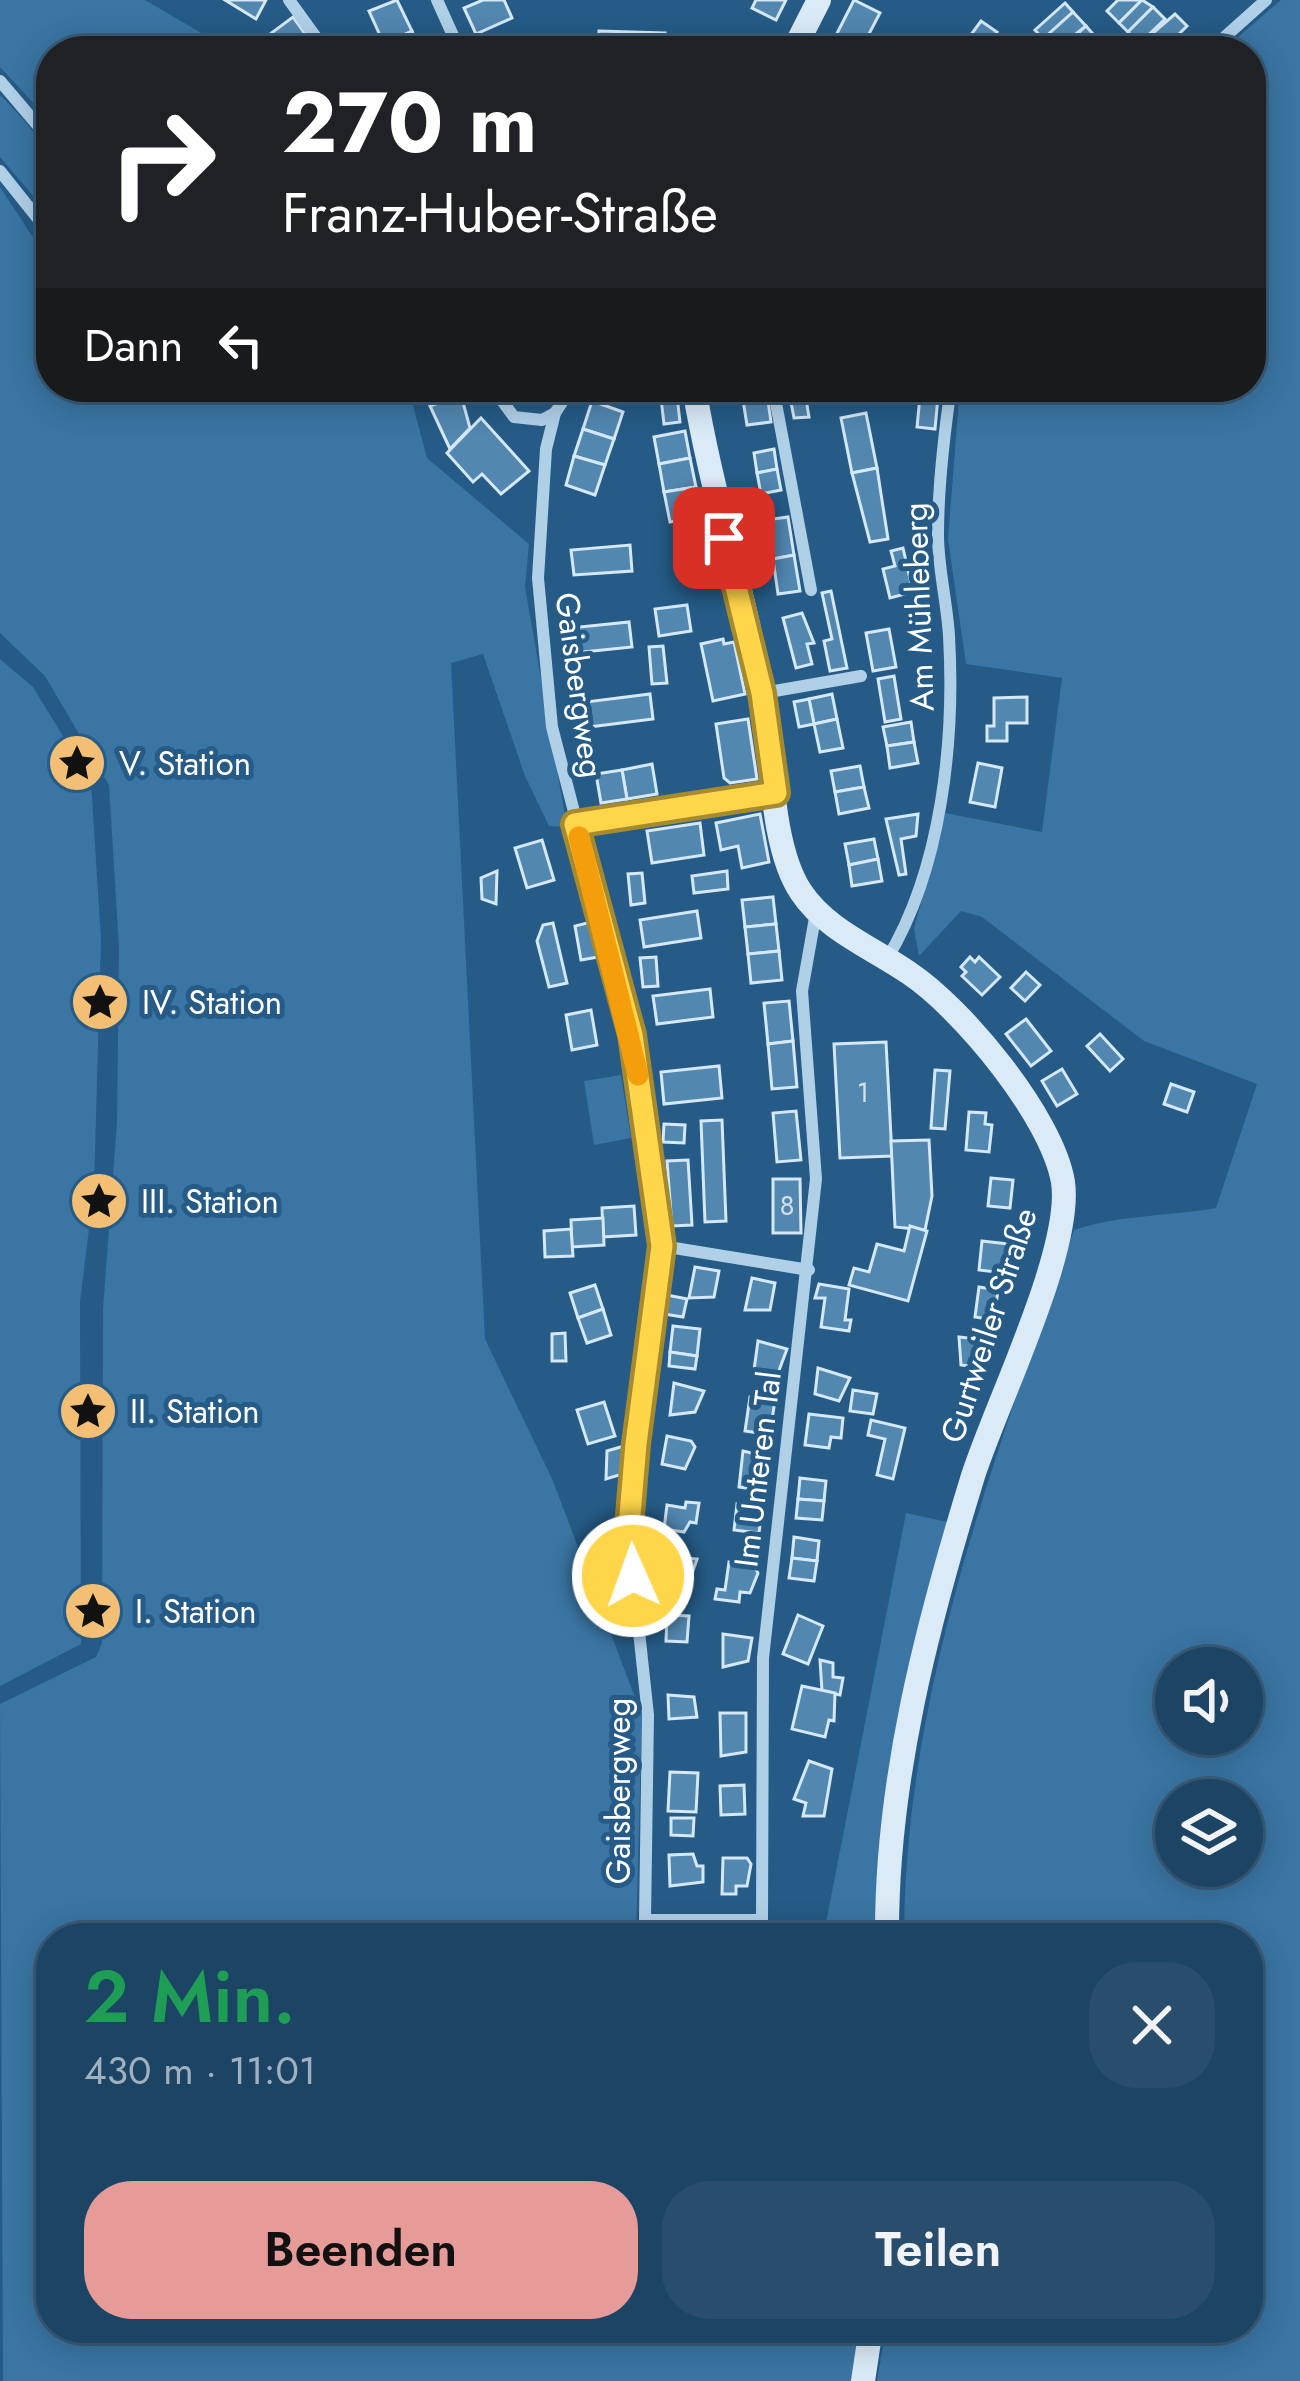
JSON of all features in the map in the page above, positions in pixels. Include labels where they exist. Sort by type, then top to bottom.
[{"type":"main road","points":[[801,36],[819,0]]},
{"type":"main road","name":"Gurtweiler Straße","points":[[697,402],[762,693],[787,864],[817,910],[930,988],[993,1058],[1057,1160],[1063,1199],[1058,1238],[974,1475],[923,1660],[897,1791],[886,1880],[887,1923]]},
{"type":"main road","points":[[863,2381],[869,2343]]},
{"type":"street","points":[[290,0],[315,36]]},
{"type":"street","points":[[437,0],[453,36]]},
{"type":"street","points":[[1226,36],[1266,0]]},
{"type":"street","points":[[0,81],[36,123]]},
{"type":"street","points":[[0,171],[36,216]]},
{"type":"street","points":[[503,402],[514,417],[535,421],[555,413]]},
{"type":"street","name":"Gaisbergweg","points":[[562,402],[546,449],[538,578],[552,727],[632,1035],[662,1246],[628,1539],[648,1715],[645,1920]]},
{"type":"street","points":[[776,402],[811,590]]},
{"type":"street","name":"Am Mühleberg","points":[[887,960],[909,923],[938,807],[950,726],[949,635],[938,537],[950,402]]},
{"type":"street","points":[[762,693],[861,676]]},
{"type":"street","points":[[575,824],[776,793]]},
{"type":"street","name":"Im Unteren Tal","points":[[645,1920],[762,1920],[763,1658],[817,1179],[802,991],[817,910]]},
{"type":"street","points":[[662,1246],[809,1270]]},
{"type":"shaded area","points":[[0,0],[145,0],[206,36],[36,36],[36,106],[0,67]]},
{"type":"shaded area","points":[[1281,0],[1300,0],[1300,2381],[877,2381],[883,2343],[1263,2343],[1263,1923],[905,1923],[908,1846],[937,1666],[985,1491],[1074,1230],[1216,1208],[1257,1084],[1144,1041],[982,917],[961,911],[919,956],[914,929],[945,813],[1042,832],[1062,678],[966,664],[948,539],[959,402],[1266,402],[1266,36],[1239,36]]},
{"type":"shaded area","points":[[0,95],[36,136],[36,199],[0,157]]},
{"type":"shaded area","points":[[0,187],[36,242],[36,402],[412,402],[427,458],[529,544],[525,587],[567,827],[549,826],[525,776],[483,654],[451,663],[485,1339],[553,1481],[642,1716],[636,1923],[36,1923],[36,2343],[863,2343],[857,2381],[3,2381],[0,1704],[96,1657],[102,1643],[103,1309],[117,1122],[119,947],[109,785],[45,676],[0,633]]},
{"type":"shaded area","points":[[0,659],[33,687],[91,782],[101,939],[94,1188],[80,1302],[81,1644],[0,1686]]},
{"type":"shaded area","points":[[621,1075],[631,1138],[594,1145],[584,1081]]},
{"type":"shaded area","points":[[906,1513],[948,1522],[880,1923],[826,1923]]},
{"type":"building","points":[[225,0],[266,0],[256,19]]},
{"type":"building","points":[[397,0],[412,31],[380,36],[369,11]]},
{"type":"building","points":[[483,0],[504,0],[512,18],[476,34],[464,8]]},
{"type":"building","points":[[756,0],[786,0],[776,20],[752,8]]},
{"type":"building","points":[[854,0],[880,13],[868,36],[836,36]]},
{"type":"building","points":[[1118,0],[1142,0],[1119,23],[1107,11]]},
{"type":"building","points":[[1142,0],[1153,7],[1128,32],[1119,23]]},
{"type":"building","points":[[1065,3],[1073,12],[1046,36],[1035,30]]},
{"type":"building","points":[[1153,7],[1165,19],[1147,36],[1128,32]]},
{"type":"building","points":[[1073,12],[1086,26],[1073,36],[1046,36]]},
{"type":"building","points":[[1175,14],[1187,26],[1177,36],[1149,36]]},
{"type":"building","points":[[293,17],[306,36],[271,36]]},
{"type":"building","points":[[981,21],[997,32],[994,36],[970,36]]},
{"type":"building","points":[[1086,26],[1095,36],[1075,36]]},
{"type":"building","points":[[599,31],[665,33],[665,36],[599,36]]},
{"type":"building","points":[[463,402],[470,428],[450,449],[430,406]]},
{"type":"building","points":[[592,402],[623,412],[614,439],[583,429]]},
{"type":"building","points":[[661,402],[678,402],[680,422],[664,424]]},
{"type":"building","points":[[743,402],[768,402],[771,422],[747,425]]},
{"type":"building","points":[[791,402],[806,402],[809,417],[794,418]]},
{"type":"building","points":[[919,402],[938,402],[935,429],[917,427]]},
{"type":"building","points":[[866,413],[877,468],[852,473],[841,418]]},
{"type":"building","points":[[481,418],[529,471],[501,494],[482,474],[473,482],[447,453]]},
{"type":"building","points":[[583,429],[614,439],[605,465],[574,456]]},
{"type":"building","points":[[685,431],[690,458],[659,464],[654,437]]},
{"type":"building","points":[[774,449],[777,469],[757,473],[754,453]]},
{"type":"building","points":[[574,456],[605,465],[595,495],[566,485]]},
{"type":"building","points":[[690,458],[696,487],[664,492],[659,464]]},
{"type":"building","points":[[877,468],[888,539],[870,542],[852,473]]},
{"type":"building","points":[[777,469],[781,490],[761,494],[757,473]]},
{"type":"building","points":[[696,487],[701,516],[670,522],[664,492]]},
{"type":"building","points":[[788,517],[794,555],[773,559],[766,520]]},
{"type":"building","points":[[708,544],[718,576],[693,584],[680,553]]},
{"type":"building","points":[[630,545],[632,571],[574,575],[571,550]]},
{"type":"building","points":[[903,548],[913,592],[890,598],[883,569],[895,566],[891,551]]},
{"type":"building","points":[[794,555],[800,591],[778,594],[773,559]]},
{"type":"building","points":[[831,591],[847,668],[830,671],[824,641],[832,639],[822,593]]},
{"type":"building","points":[[687,605],[691,631],[659,636],[655,609]]},
{"type":"building","points":[[802,613],[814,643],[807,644],[812,664],[796,668],[783,618]]},
{"type":"building","points":[[629,622],[632,647],[573,653],[570,628]]},
{"type":"building","points":[[889,629],[896,667],[873,671],[866,633]]},
{"type":"building","points":[[723,639],[724,644],[734,642],[745,694],[713,701],[701,644]]},
{"type":"building","points":[[663,646],[667,683],[652,684],[649,647]]},
{"type":"building","points":[[894,676],[901,719],[885,722],[878,679]]},
{"type":"building","points":[[650,694],[653,719],[589,727],[586,702]]},
{"type":"building","points":[[832,694],[837,719],[814,724],[809,699]]},
{"type":"building","points":[[1027,697],[1027,723],[1007,723],[1007,741],[987,741],[987,726],[994,726],[994,698]]},
{"type":"building","points":[[809,699],[814,724],[799,727],[794,702]]},
{"type":"building","points":[[748,719],[757,779],[730,783],[724,778],[716,724]]},
{"type":"building","points":[[837,719],[843,748],[820,752],[814,724]]},
{"type":"building","points":[[911,722],[914,742],[887,746],[883,727]]},
{"type":"building","points":[[914,742],[918,763],[890,768],[887,746]]},
{"type":"building","points":[[978,763],[1002,768],[995,807],[970,802]]},
{"type":"building","points":[[652,764],[657,794],[627,799],[622,770]]},
{"type":"building","points":[[860,766],[864,787],[835,792],[831,771]]},
{"type":"building","points":[[622,770],[627,799],[601,803],[596,774]]},
{"type":"building","points":[[864,787],[869,808],[839,814],[835,792]]},
{"type":"building","points":[[760,814],[769,862],[742,868],[738,846],[721,850],[716,823]]},
{"type":"building","points":[[918,814],[916,836],[901,839],[906,874],[899,875],[886,819]]},
{"type":"building","points":[[700,823],[704,855],[652,863],[647,831]]},
{"type":"building","points":[[874,839],[878,859],[849,865],[845,844]]},
{"type":"building","points":[[542,840],[554,880],[527,888],[515,848]]},
{"type":"building","points":[[878,859],[882,881],[852,886],[849,865]]},
{"type":"building","points":[[497,871],[496,904],[482,899],[481,878]]},
{"type":"building","points":[[727,871],[728,889],[694,893],[692,876]]},
{"type":"building","points":[[642,873],[645,903],[631,905],[628,874]]},
{"type":"building","points":[[773,897],[776,924],[745,927],[742,900]]},
{"type":"building","points":[[697,911],[701,938],[644,947],[640,920]]},
{"type":"building","points":[[591,922],[598,957],[581,960],[575,926]]},
{"type":"building","points":[[553,923],[567,983],[549,987],[537,941],[543,925]]},
{"type":"building","points":[[776,924],[779,951],[748,954],[745,927]]},
{"type":"building","points":[[779,951],[782,980],[751,983],[748,954]]},
{"type":"building","points":[[656,957],[658,986],[643,987],[640,958]]},
{"type":"building","points":[[970,957],[975,962],[979,957],[1000,977],[982,995],[962,976],[966,972],[961,967]]},
{"type":"building","points":[[1026,972],[1040,985],[1025,1001],[1011,988]]},
{"type":"building","points":[[710,989],[713,1017],[657,1024],[653,996]]},
{"type":"building","points":[[789,1001],[793,1041],[768,1044],[764,1003]]},
{"type":"building","points":[[591,1010],[597,1045],[572,1050],[566,1015]]},
{"type":"building","points":[[1026,1019],[1051,1051],[1031,1066],[1006,1034]]},
{"type":"building","points":[[1100,1034],[1123,1059],[1110,1071],[1087,1046]]},
{"type":"building","points":[[793,1041],[797,1087],[772,1089],[768,1044]]},
{"type":"building","points":[[886,1042],[892,1156],[840,1158],[834,1044]]},
{"type":"building","points":[[719,1066],[722,1098],[664,1104],[661,1072]]},
{"type":"building","points":[[1062,1069],[1077,1094],[1057,1106],[1042,1081]]},
{"type":"building","points":[[935,1070],[950,1071],[945,1129],[931,1128]]},
{"type":"building","points":[[1171,1084],[1194,1092],[1187,1112],[1164,1104]]},
{"type":"building","points":[[796,1111],[801,1160],[777,1162],[773,1113]]},
{"type":"building","points":[[969,1112],[986,1113],[985,1124],[992,1125],[989,1152],[966,1150]]},
{"type":"building","points":[[722,1120],[726,1221],[705,1222],[701,1121]]},
{"type":"building","points":[[664,1124],[685,1125],[684,1143],[663,1142]]},
{"type":"building","points":[[929,1140],[932,1196],[925,1230],[895,1227],[891,1141]]},
{"type":"building","points":[[688,1160],[692,1225],[672,1226],[667,1161]]},
{"type":"building","points":[[991,1178],[1013,1180],[1010,1208],[988,1206]]},
{"type":"building","points":[[773,1179],[800,1179],[801,1233],[773,1233]]},
{"type":"building","points":[[634,1206],[636,1235],[603,1237],[602,1208]]},
{"type":"building","points":[[603,1218],[604,1245],[572,1247],[571,1220]]},
{"type":"building","points":[[910,1226],[927,1231],[908,1301],[849,1285],[854,1268],[869,1272],[877,1244],[904,1251]]},
{"type":"building","points":[[571,1229],[573,1256],[545,1257],[544,1231]]},
{"type":"building","points":[[982,1241],[1017,1245],[1013,1274],[979,1270]]},
{"type":"building","points":[[695,1267],[719,1271],[714,1297],[689,1298]]},
{"type":"building","points":[[752,1278],[775,1283],[770,1310],[745,1310]]},
{"type":"building","points":[[819,1284],[849,1289],[845,1320],[851,1320],[849,1331],[821,1327],[825,1298],[815,1298]]},
{"type":"building","points":[[595,1285],[603,1309],[578,1318],[570,1293]]},
{"type":"building","points":[[979,1287],[998,1290],[994,1320],[975,1317]]},
{"type":"building","points":[[667,1295],[687,1299],[683,1317],[664,1314]]},
{"type":"building","points":[[603,1309],[611,1335],[587,1343],[578,1318]]},
{"type":"building","points":[[673,1326],[700,1329],[697,1356],[670,1352]]},
{"type":"building","points":[[565,1333],[566,1361],[552,1361],[552,1334]]},
{"type":"building","points":[[959,1337],[987,1340],[984,1368],[961,1365]]},
{"type":"building","points":[[758,1341],[787,1349],[778,1373],[754,1370]]},
{"type":"building","points":[[670,1352],[697,1356],[695,1369],[669,1366]]},
{"type":"building","points":[[818,1368],[850,1378],[839,1401],[815,1394]]},
{"type":"building","points":[[674,1383],[704,1391],[695,1412],[670,1415]]},
{"type":"building","points":[[853,1390],[877,1394],[873,1414],[850,1411]]},
{"type":"building","points":[[750,1397],[775,1400],[771,1427],[760,1426],[759,1433],[745,1431]]},
{"type":"building","points":[[604,1402],[615,1436],[588,1444],[577,1410]]},
{"type":"building","points":[[809,1414],[843,1418],[841,1438],[831,1437],[829,1448],[805,1445]]},
{"type":"building","points":[[871,1420],[905,1428],[893,1479],[877,1475],[885,1439],[868,1435]]},
{"type":"building","points":[[667,1436],[691,1441],[695,1447],[685,1469],[662,1464]]},
{"type":"building","points":[[624,1446],[626,1473],[606,1479],[607,1451]]},
{"type":"building","points":[[743,1451],[773,1458],[765,1481],[753,1480],[752,1489],[739,1487]]},
{"type":"building","points":[[800,1478],[826,1481],[824,1501],[798,1499]]},
{"type":"building","points":[[798,1499],[824,1501],[822,1520],[796,1518]]},
{"type":"building","points":[[686,1502],[699,1503],[696,1523],[690,1522],[684,1532],[664,1529],[667,1505],[685,1508]]},
{"type":"building","points":[[737,1504],[762,1507],[759,1533],[734,1530]]},
{"type":"building","points":[[794,1537],[819,1541],[817,1561],[792,1558]]},
{"type":"building","points":[[664,1556],[697,1559],[689,1583],[667,1581]]},
{"type":"building","points":[[792,1558],[817,1561],[814,1581],[789,1578]]},
{"type":"building","points":[[729,1562],[754,1566],[758,1573],[750,1593],[740,1592],[739,1602],[715,1599],[717,1589],[725,1590]]},
{"type":"building","points":[[667,1615],[689,1616],[687,1642],[666,1641]]},
{"type":"building","points":[[798,1615],[823,1626],[808,1664],[783,1654]]},
{"type":"building","points":[[723,1634],[752,1638],[748,1661],[723,1667]]},
{"type":"building","points":[[820,1660],[833,1663],[833,1677],[843,1678],[840,1695],[822,1691]]},
{"type":"building","points":[[802,1686],[835,1693],[834,1721],[829,1720],[825,1737],[792,1729]]},
{"type":"building","points":[[668,1695],[694,1697],[697,1717],[669,1719]]},
{"type":"building","points":[[720,1713],[746,1713],[746,1752],[721,1756]]},
{"type":"building","points":[[809,1761],[832,1769],[824,1816],[803,1816],[806,1803],[794,1799]]},
{"type":"building","points":[[670,1772],[698,1773],[696,1812],[668,1811]]},
{"type":"building","points":[[744,1785],[745,1814],[721,1815],[720,1786]]},
{"type":"building","points":[[671,1818],[694,1818],[693,1836],[671,1835]]},
{"type":"building","points":[[693,1854],[697,1866],[703,1866],[703,1882],[670,1886],[669,1855]]},
{"type":"building","points":[[723,1858],[747,1858],[751,1864],[747,1886],[736,1886],[736,1894],[722,1894]]},
{"type":"slow traffic","points":[[579,837],[632,1035],[638,1075]]},
{"type":"place","name":"V. Station","points":[[77,763]]},
{"type":"place","name":"IV. Station","points":[[100,1002]]},
{"type":"place","name":"III. Station","points":[[99,1201]]},
{"type":"place","name":"II. Station","points":[[88,1411]]},
{"type":"place","name":"I. Station","points":[[93,1611]]},
{"type":"route","points":[[633,1576],[628,1539],[636,1444],[662,1246],[632,1035],[575,824],[776,793],[762,693],[724,538]]}]
